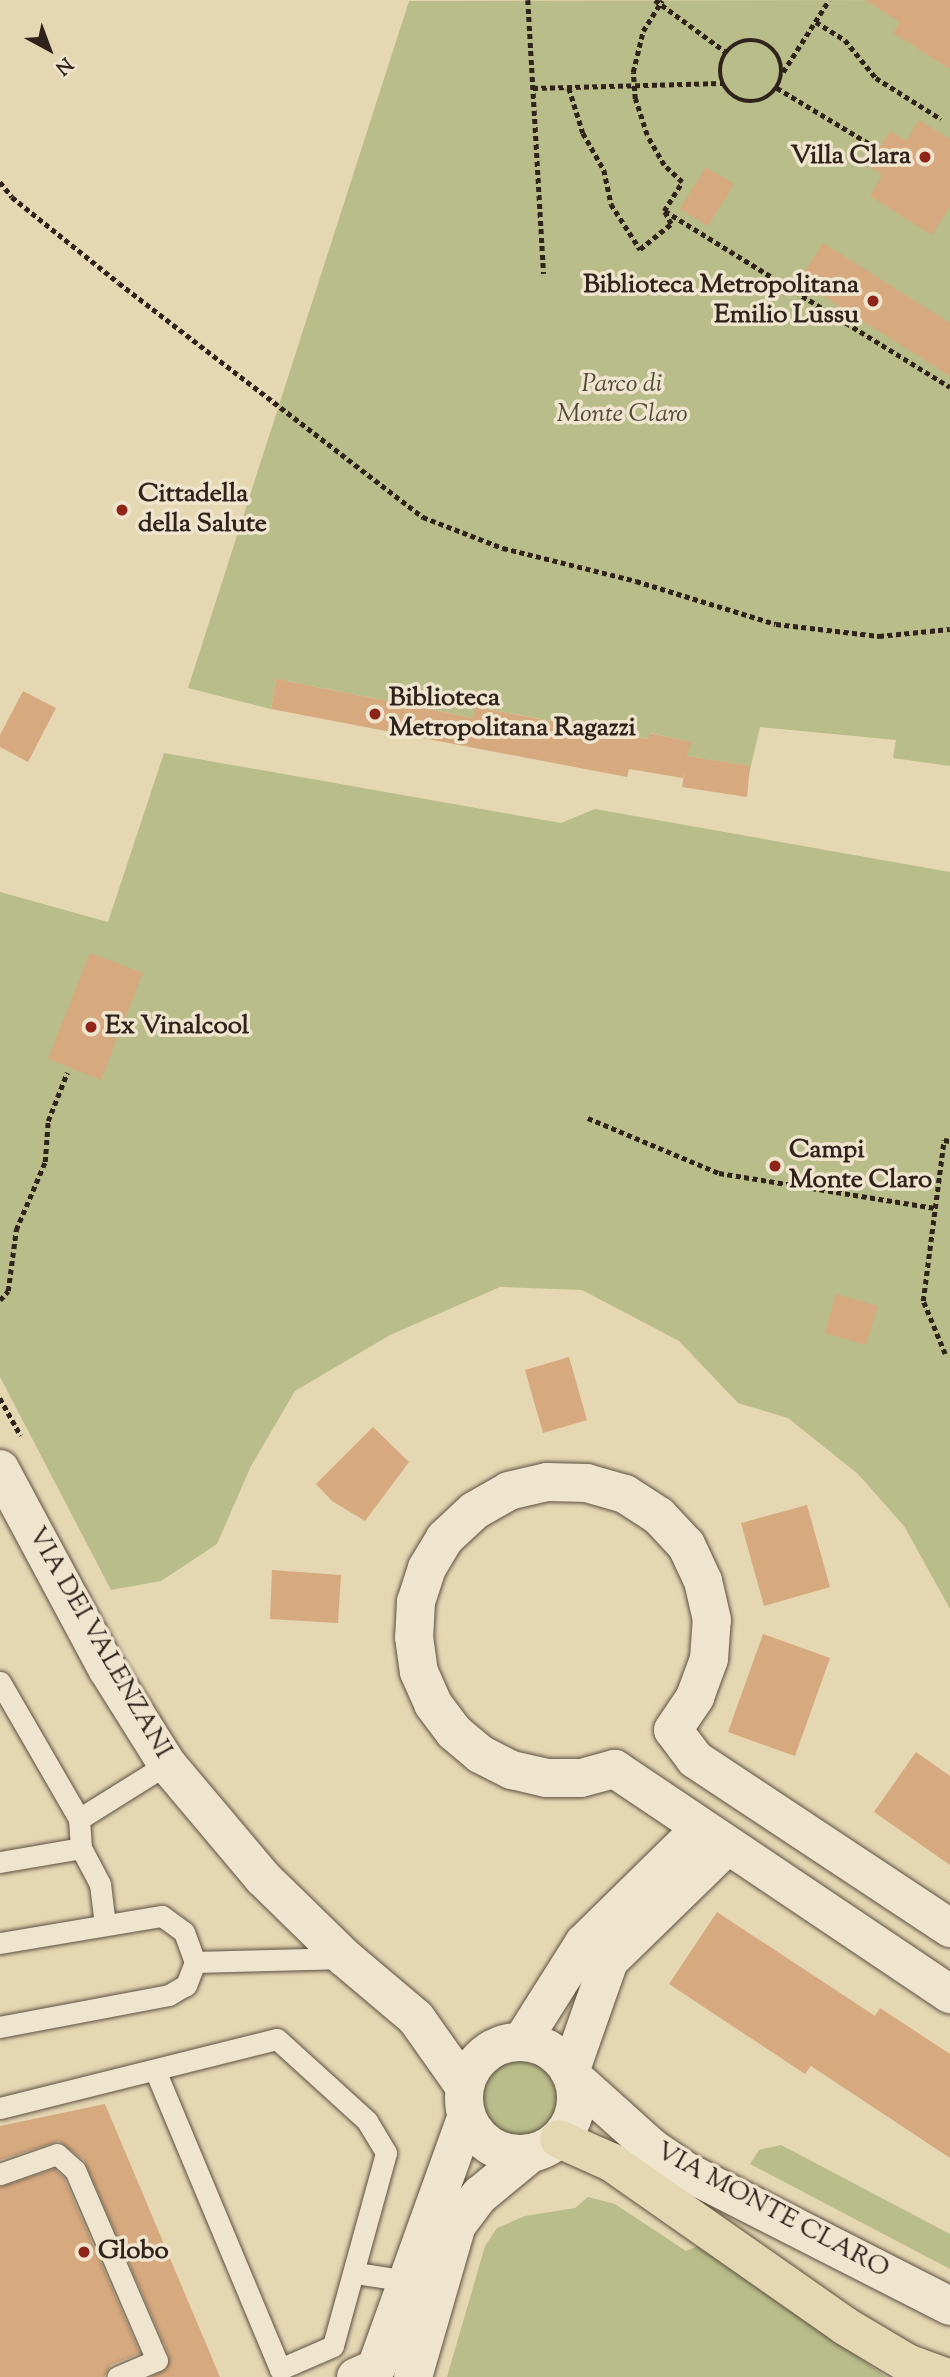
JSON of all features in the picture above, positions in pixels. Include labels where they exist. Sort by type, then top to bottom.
[{"type":"highway","points":[[545,2146],[611,2162],[845,2326],[907,2363],[945,2377]]},
{"type":"street","name":"VIA DEI VALENZANI","points":[[0,1469],[108,1670],[167,1764],[263,1878],[345,1958],[416,2018],[465,2102],[474,2132],[492,2147],[515,2154],[545,2146]]},
{"type":"street","points":[[950,1928],[695,1759],[673,1730],[695,1697],[709,1659],[711,1633],[703,1581],[686,1545],[659,1516],[625,1494],[587,1483],[547,1482],[509,1491],[474,1511],[445,1538],[427,1568],[416,1602],[414,1637],[419,1672],[433,1704],[463,1740],[512,1770],[546,1778],[581,1778],[615,1769],[714,1839],[950,1994]]},
{"type":"street","points":[[413,2377],[457,2225],[480,2195],[545,2146],[575,2111],[571,2074],[609,1961],[751,1794]]},
{"type":"street","points":[[356,2377],[376,2368],[408,2281],[479,2058],[516,2041],[584,1943],[714,1839]]},
{"type":"street","name":"VIA DEI VALENZANI","points":[[416,2018],[545,2047],[571,2074]]},
{"type":"street","name":"VIA MONTE CLARO","points":[[571,2074],[650,2147],[687,2172],[950,2306]]},
{"type":"lane","points":[[0,1682],[79,1819],[81,1848],[100,1884],[105,1925]]},
{"type":"lane","points":[[79,1819],[167,1764]]},
{"type":"lane","points":[[0,1862],[81,1848]]},
{"type":"lane","points":[[0,1943],[162,1916],[184,1932],[195,1962],[186,1985],[169,1996],[0,2027]]},
{"type":"lane","points":[[195,1962],[345,1958]]},
{"type":"lane","points":[[0,2108],[156,2072],[277,2039],[367,2121],[386,2153],[356,2273],[333,2346],[272,2373],[156,2072]]},
{"type":"lane","points":[[0,2174],[57,2154],[75,2169],[157,2360],[117,2377]]},
{"type":"lane","points":[[356,2273],[408,2281]]},
{"type":"path","points":[[528,0],[544,274]]},
{"type":"path","points":[[783,73],[778,54],[762,41],[743,41],[726,52],[721,62],[722,83],[735,98],[746,102],[766,99],[777,88],[783,73],[829,0]]},
{"type":"path","points":[[664,211],[682,182],[664,164],[647,135],[634,89],[643,31],[658,1],[726,52]]},
{"type":"path","points":[[816,22],[845,40],[876,78],[941,119]]},
{"type":"path","points":[[533,88],[634,89],[722,83]]},
{"type":"path","points":[[569,88],[583,134],[604,170],[611,204],[640,249],[671,224],[664,211]]},
{"type":"path","points":[[777,88],[878,149]]},
{"type":"path","points":[[0,182],[12,197],[108,274],[423,517],[503,548],[636,581],[776,624],[879,636],[950,629]]},
{"type":"path","points":[[664,211],[950,387]]},
{"type":"path","points":[[0,1300],[8,1291],[16,1230],[45,1162],[50,1142],[48,1121],[67,1073]]},
{"type":"path","points":[[589,1118],[719,1173],[935,1208]]},
{"type":"path","points":[[945,1354],[923,1301],[944,1140],[950,1141]]},
{"type":"green space","name":"Parco di Monte Claro","points":[[950,0],[950,766],[893,758],[896,740],[760,727],[749,774],[749,766],[687,756],[690,742],[650,733],[648,739],[477,707],[473,718],[276,679],[271,709],[188,688],[409,1]]},
{"type":"green space","points":[[164,753],[561,823],[595,809],[950,872],[950,1609],[904,1526],[858,1474],[788,1418],[738,1403],[679,1341],[582,1290],[500,1287],[390,1335],[295,1391],[251,1466],[217,1544],[161,1581],[111,1590],[0,1377],[0,892],[108,922]]},
{"type":"green space","points":[[520,2047],[539,2051],[555,2062],[566,2078],[570,2097],[566,2116],[555,2132],[539,2143],[520,2147],[501,2143],[485,2132],[474,2116],[470,2097],[474,2078],[485,2062],[501,2051]]},
{"type":"green space","points":[[781,2145],[950,2234],[950,2269],[750,2164],[759,2150]]},
{"type":"green space","points":[[588,2197],[615,2204],[686,2251],[703,2244],[886,2377],[447,2377],[485,2246],[497,2228],[525,2216],[575,2208]]},
{"type":"building","points":[[864,0],[950,0],[950,69],[893,33],[900,22]]},
{"type":"building","name":"Biblioteca Metropolitana Emilio Lussu","points":[[919,120],[950,139],[950,206],[932,235],[870,196],[882,175],[868,166],[890,131],[906,141]]},
{"type":"building","points":[[706,167],[734,184],[708,226],[680,209]]},
{"type":"building","name":"Biblioteca Metropolitana Emilio Lussu","points":[[823,243],[950,323],[950,376],[799,281]]},
{"type":"building","points":[[276,679],[473,718],[476,707],[648,739],[649,733],[691,742],[687,756],[750,766],[747,797],[682,787],[685,768],[683,778],[629,769],[627,777],[271,709]]},
{"type":"building","points":[[23,691],[56,708],[28,762],[0,747],[0,735]]},
{"type":"building","name":"Ex Vinalcool","points":[[90,953],[143,973],[101,1080],[48,1059]]},
{"type":"building","points":[[836,1294],[878,1306],[866,1345],[825,1333]]},
{"type":"building","points":[[569,1357],[587,1420],[543,1433],[525,1370]]},
{"type":"building","points":[[373,1427],[409,1462],[365,1521],[332,1501],[316,1484]]},
{"type":"building","points":[[807,1505],[830,1587],[764,1606],[741,1523]]},
{"type":"building","points":[[272,1570],[341,1575],[338,1623],[270,1619]]},
{"type":"building","points":[[763,1634],[830,1658],[795,1756],[728,1732]]},
{"type":"building","points":[[916,1752],[950,1776],[950,1865],[874,1812]]},
{"type":"building","points":[[717,1912],[875,2016],[880,2008],[950,2054],[950,2158],[811,2066],[805,2074],[669,1984]]},
{"type":"building","points":[[105,2104],[220,2377],[151,2377],[167,2368],[169,2355],[84,2160],[59,2141],[0,2160],[0,2126]]},
{"type":"building","points":[[54,2169],[64,2178],[140,2353],[111,2365],[104,2377],[0,2377],[0,2187]]},
{"type":"place","name":"Villa Clara","points":[[925,157]]},
{"type":"place","name":"Biblioteca Metropolitana Emilio Lussu","points":[[873,301]]},
{"type":"place","name":"Cittadella della Salute","points":[[122,510]]},
{"type":"place","name":"Biblioteca Metropolitana Ragazzi","points":[[375,714]]},
{"type":"place","name":"Ex Vinalcool","points":[[91,1027]]},
{"type":"place","name":"Campi Monte Claro","points":[[775,1166]]},
{"type":"place","name":"Globo","points":[[84,2252]]}]
